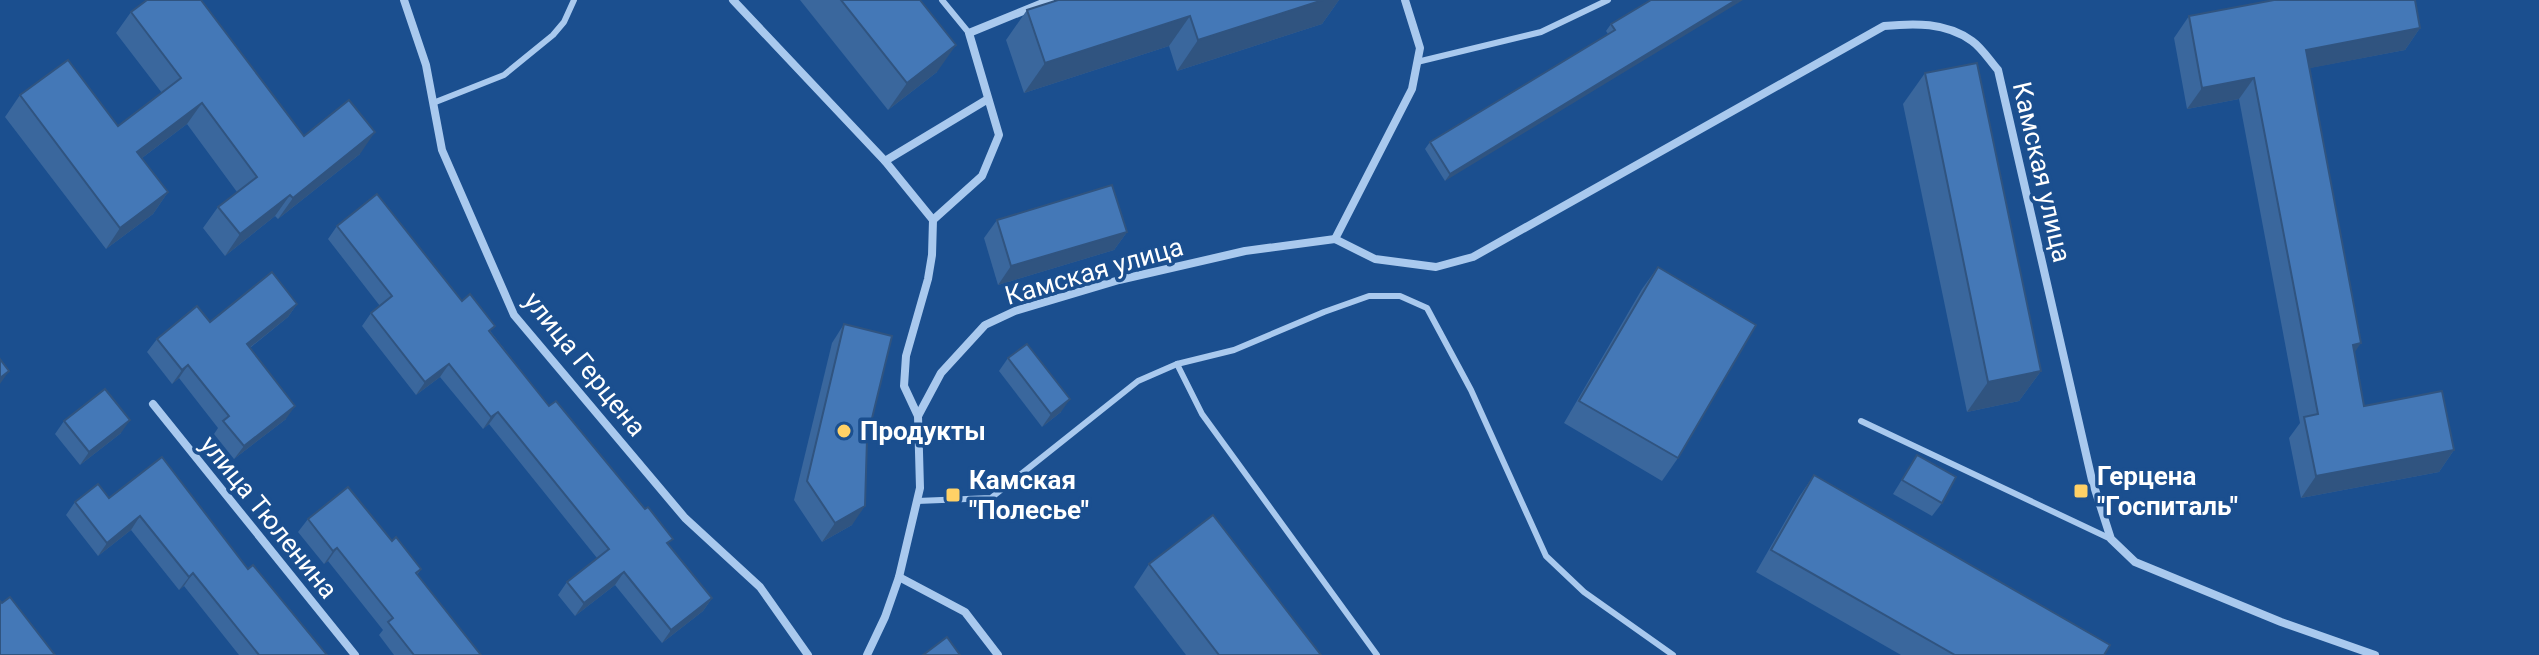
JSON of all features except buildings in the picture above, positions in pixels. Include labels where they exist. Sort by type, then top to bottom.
[{"type":"street","name":"улица Герцена","points":[[404,0],[426,65],[442,150],[514,315],[685,518],[760,587],[808,655]]},
{"type":"street","points":[[733,0],[885,161],[933,220],[928,279],[906,356],[904,386],[918,416]]},
{"type":"street","points":[[933,220],[982,176],[999,135],[969,33],[1050,0]]},
{"type":"street","points":[[1335,239],[1412,89],[1420,48],[1405,0]]},
{"type":"street","name":"Камская улица","points":[[867,655],[899,577],[920,488],[918,416],[941,373],[985,325],[1015,311],[1119,280],[1245,251],[1335,239],[1375,259],[1436,267],[1473,257],[1884,26],[1919,22],[1944,28],[1972,41],[1998,70],[2092,480],[2111,539]]},
{"type":"street","points":[[885,161],[988,99]]},
{"type":"street","name":"улица Тюленина","points":[[153,404],[355,655]]},
{"type":"street","points":[[2111,539],[2135,562],[2281,622],[2375,655]]},
{"type":"street","points":[[899,577],[965,612],[998,655]]},
{"type":"lane","points":[[433,103],[504,75],[553,35],[564,22],[574,0]]},
{"type":"lane","points":[[942,0],[969,33]]},
{"type":"lane","points":[[1417,62],[1541,32],[1608,0]]},
{"type":"lane","points":[[917,501],[991,498],[1138,381],[1177,364],[1234,350],[1369,296],[1400,296],[1427,308],[1471,390],[1546,556],[1584,592],[1673,655]]},
{"type":"lane","points":[[1177,364],[1202,414],[1377,655]]},
{"type":"lane","points":[[1861,421],[2111,539]]},
{"type":"place","name":"Продукты","points":[[844,431]]},
{"type":"place","name":"Герцена \"Госпиталь\"","points":[[2081,491]]},
{"type":"place","name":"Камская \"Полесье\"","points":[[953,495]]}]
